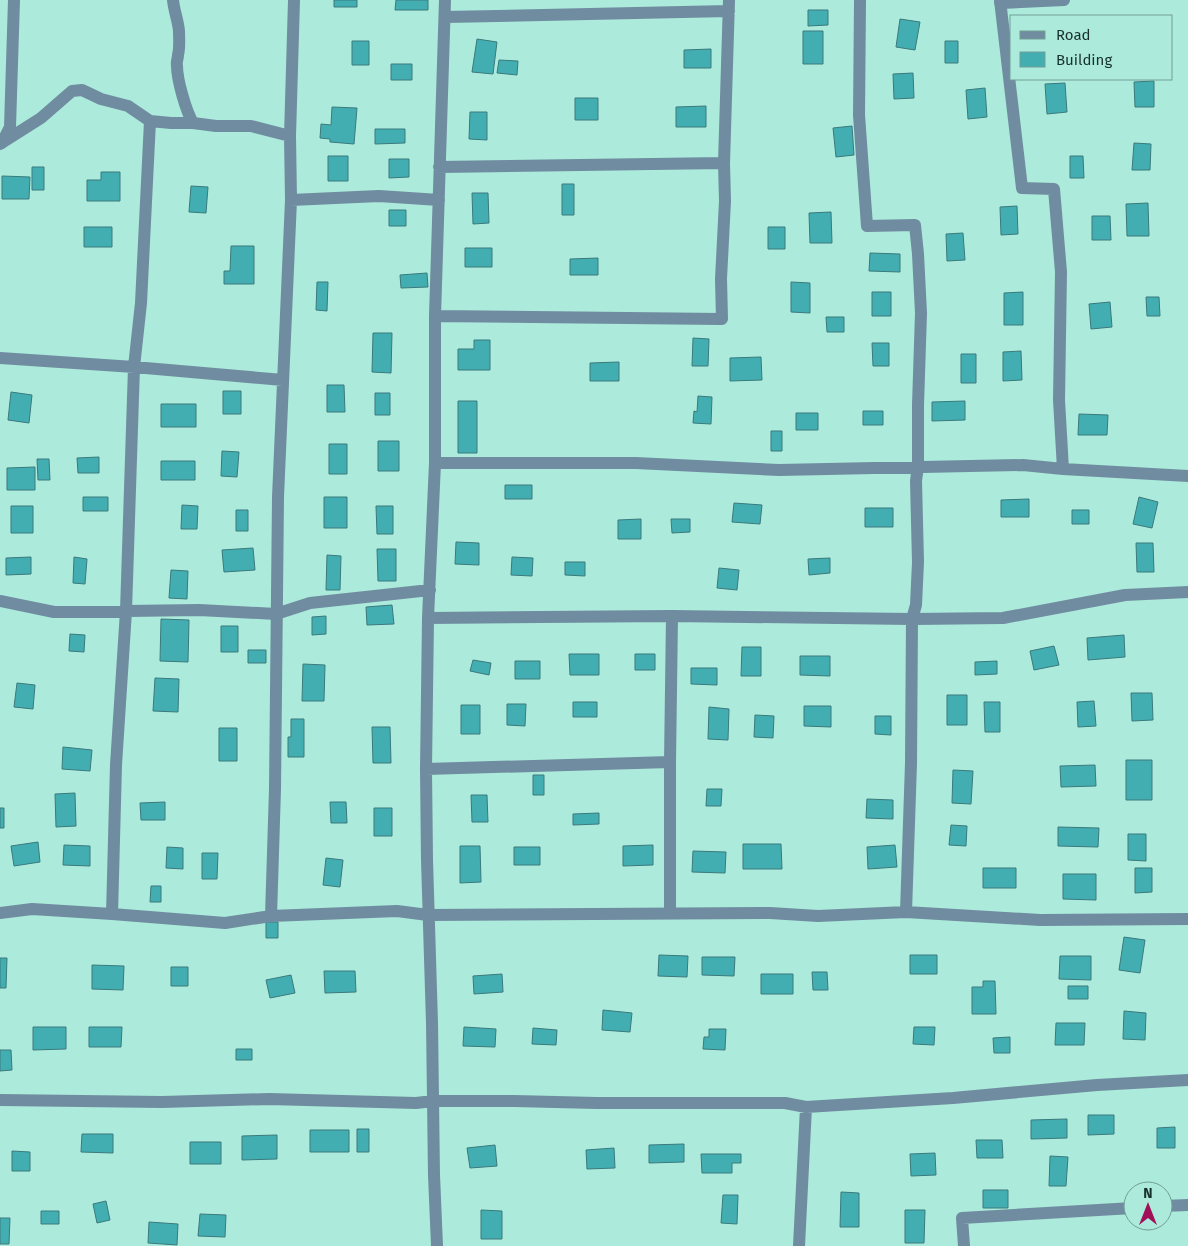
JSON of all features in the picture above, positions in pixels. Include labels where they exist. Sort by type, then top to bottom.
[{"type":"street","points":[[0,144],[10,126],[14,0]]},
{"type":"street","points":[[174,0],[179,43],[176,65],[185,105],[193,123]]},
{"type":"street","points":[[271,916],[275,790],[278,497],[291,200],[290,136],[294,0]]},
{"type":"street","points":[[437,1246],[426,769],[428,618],[435,463],[435,316],[445,0]]},
{"type":"street","points":[[860,0],[859,115],[867,226],[914,225],[918,254],[921,313],[918,466],[916,481],[917,571],[916,605],[912,619],[912,762],[906,912]]},
{"type":"street","points":[[1063,469],[1059,400],[1060,272],[1054,189],[1022,188],[1000,2],[1064,0]]},
{"type":"street","points":[[435,316],[722,319],[721,278],[725,201],[724,163],[729,5],[445,17]]},
{"type":"street","points":[[0,144],[41,118],[72,90],[82,90],[101,99],[128,106],[150,121],[216,126],[251,126],[290,136]]},
{"type":"street","points":[[112,914],[116,765],[126,611],[134,367],[141,303],[150,121]]},
{"type":"street","points":[[439,167],[724,163]]},
{"type":"street","points":[[291,200],[379,196],[439,200]]},
{"type":"street","points":[[0,358],[284,380]]},
{"type":"street","points":[[435,463],[636,462],[779,470],[1023,465],[1188,476]]},
{"type":"street","points":[[0,602],[54,612],[199,610],[276,614],[310,603],[430,590]]},
{"type":"street","points":[[428,618],[672,616],[912,619],[1003,618],[1072,606],[1125,594],[1188,592]]},
{"type":"street","points":[[670,913],[672,616]]},
{"type":"street","points":[[426,769],[670,762]]},
{"type":"street","points":[[0,914],[32,909],[225,923],[271,916],[397,911],[428,915],[770,913],[818,916],[906,912],[1040,920],[1188,919]]},
{"type":"street","points":[[0,1100],[162,1102],[269,1099],[416,1103],[433,1101],[785,1103],[806,1107],[1188,1080]]},
{"type":"street","points":[[799,1246],[806,1107]]},
{"type":"street","points":[[1173,1206],[1188,1205]]},
{"type":"street","points":[[964,1246],[962,1218],[1123,1209]]},
{"type":"building","points":[[334,0],[357,0],[357,7],[334,7]]},
{"type":"building","points":[[396,0],[428,0],[428,10],[395,10]]},
{"type":"building","points":[[808,10],[828,10],[828,25],[808,26]]},
{"type":"building","points":[[900,19],[920,22],[915,50],[896,47]]},
{"type":"building","points":[[803,31],[823,31],[823,64],[803,64]]},
{"type":"building","points":[[477,39],[497,42],[493,74],[472,72]]},
{"type":"building","points":[[352,41],[369,41],[369,65],[352,65]]},
{"type":"building","points":[[945,41],[958,41],[958,63],[945,63]]},
{"type":"building","points":[[711,49],[711,68],[684,68],[684,50]]},
{"type":"building","points":[[499,60],[518,61],[517,75],[497,73]]},
{"type":"building","points":[[391,64],[412,64],[412,80],[391,80]]},
{"type":"building","points":[[913,73],[914,98],[894,99],[893,74]]},
{"type":"building","points":[[1154,81],[1154,107],[1135,107],[1134,82]]},
{"type":"building","points":[[1065,83],[1067,112],[1047,114],[1045,84]]},
{"type":"building","points":[[985,88],[987,117],[968,119],[966,90]]},
{"type":"building","points":[[575,98],[598,98],[598,120],[575,120]]},
{"type":"building","points":[[706,106],[706,127],[676,127],[676,107]]},
{"type":"building","points":[[332,107],[357,108],[354,144],[330,142],[330,139],[320,138],[321,124],[331,125]]},
{"type":"building","points":[[470,112],[487,112],[487,140],[469,139]]},
{"type":"building","points":[[852,126],[854,155],[836,157],[833,128]]},
{"type":"building","points":[[375,129],[405,129],[405,143],[375,144]]},
{"type":"building","points":[[1134,143],[1151,144],[1150,170],[1132,170]]},
{"type":"building","points":[[328,156],[348,156],[348,181],[328,181]]},
{"type":"building","points":[[1070,156],[1083,156],[1084,178],[1070,178]]},
{"type":"building","points":[[389,159],[409,159],[409,177],[389,178]]},
{"type":"building","points":[[32,167],[44,167],[44,190],[32,190]]},
{"type":"building","points":[[101,172],[120,172],[120,201],[87,201],[87,180],[101,180]]},
{"type":"building","points":[[2,176],[30,177],[29,199],[2,199]]},
{"type":"building","points":[[562,184],[574,184],[574,215],[562,215]]},
{"type":"building","points":[[191,186],[208,187],[206,213],[189,212]]},
{"type":"building","points":[[472,193],[488,193],[489,223],[473,224]]},
{"type":"building","points":[[1148,203],[1149,236],[1127,236],[1126,204]]},
{"type":"building","points":[[1017,206],[1018,234],[1001,235],[1000,207]]},
{"type":"building","points":[[389,210],[406,210],[406,226],[389,226]]},
{"type":"building","points":[[831,212],[832,243],[810,243],[809,213]]},
{"type":"building","points":[[1092,216],[1110,216],[1111,240],[1092,240]]},
{"type":"building","points":[[84,227],[112,227],[112,247],[84,247]]},
{"type":"building","points":[[768,227],[785,227],[785,249],[768,249]]},
{"type":"building","points":[[963,233],[965,260],[947,261],[946,234]]},
{"type":"building","points":[[231,246],[254,246],[254,284],[224,284],[224,271],[230,271]]},
{"type":"building","points":[[465,248],[492,248],[492,267],[465,267]]},
{"type":"building","points":[[870,253],[900,254],[900,272],[869,271]]},
{"type":"building","points":[[598,258],[598,275],[570,275],[570,259]]},
{"type":"building","points":[[427,273],[428,287],[401,288],[400,275]]},
{"type":"building","points":[[317,282],[328,282],[327,311],[316,310]]},
{"type":"building","points":[[791,282],[810,283],[810,313],[791,312]]},
{"type":"building","points":[[872,292],[891,292],[891,316],[872,316]]},
{"type":"building","points":[[1023,292],[1023,325],[1004,325],[1004,293]]},
{"type":"building","points":[[1146,297],[1159,297],[1160,316],[1147,316]]},
{"type":"building","points":[[1110,302],[1112,327],[1091,329],[1089,304]]},
{"type":"building","points":[[826,317],[844,317],[844,332],[827,332]]},
{"type":"building","points":[[373,333],[392,333],[391,373],[372,372]]},
{"type":"building","points":[[693,338],[709,339],[708,366],[692,366]]},
{"type":"building","points":[[474,340],[490,340],[490,370],[458,370],[458,349],[474,349]]},
{"type":"building","points":[[872,343],[889,343],[889,366],[873,366]]},
{"type":"building","points":[[1021,351],[1022,380],[1003,381],[1003,352]]},
{"type":"building","points":[[961,354],[976,354],[976,383],[961,383]]},
{"type":"building","points":[[761,357],[762,380],[730,381],[730,358]]},
{"type":"building","points":[[619,362],[619,381],[590,381],[590,363]]},
{"type":"building","points":[[327,385],[344,385],[345,412],[327,412]]},
{"type":"building","points":[[223,391],[241,391],[241,414],[223,414]]},
{"type":"building","points":[[11,392],[32,395],[29,423],[8,420]]},
{"type":"building","points":[[375,393],[390,393],[390,415],[375,415]]},
{"type":"building","points":[[698,396],[712,397],[711,424],[693,423],[694,411],[697,412]]},
{"type":"building","points":[[458,401],[477,401],[477,453],[458,453]]},
{"type":"building","points":[[965,401],[965,420],[932,421],[932,402]]},
{"type":"building","points":[[161,404],[196,404],[196,427],[161,427]]},
{"type":"building","points":[[863,411],[883,411],[883,425],[863,425]]},
{"type":"building","points":[[796,413],[818,413],[818,430],[796,430]]},
{"type":"building","points":[[1079,414],[1108,415],[1107,435],[1078,435]]},
{"type":"building","points":[[771,431],[782,431],[782,451],[771,451]]},
{"type":"building","points":[[378,441],[399,441],[399,471],[378,471]]},
{"type":"building","points":[[329,444],[347,444],[347,474],[329,474]]},
{"type":"building","points":[[222,451],[239,452],[237,477],[221,476]]},
{"type":"building","points":[[99,457],[99,473],[78,473],[77,458]]},
{"type":"building","points":[[37,459],[49,459],[50,480],[38,480]]},
{"type":"building","points":[[161,461],[195,461],[195,480],[161,480]]},
{"type":"building","points":[[35,467],[35,490],[7,490],[7,468]]},
{"type":"building","points":[[505,485],[532,485],[532,499],[505,499]]},
{"type":"building","points":[[83,497],[108,497],[108,511],[83,511]]},
{"type":"building","points":[[324,497],[347,497],[347,528],[324,528]]},
{"type":"building","points":[[1139,497],[1158,502],[1152,528],[1133,524]]},
{"type":"building","points":[[1029,499],[1029,517],[1001,517],[1001,500]]},
{"type":"building","points":[[734,503],[762,505],[760,524],[732,522]]},
{"type":"building","points":[[182,505],[198,506],[197,529],[181,529]]},
{"type":"building","points":[[11,506],[33,506],[33,533],[11,533]]},
{"type":"building","points":[[376,506],[393,506],[393,534],[377,534]]},
{"type":"building","points":[[865,508],[893,508],[893,527],[865,527]]},
{"type":"building","points":[[236,510],[248,510],[248,531],[236,531]]},
{"type":"building","points":[[1072,510],[1089,510],[1089,524],[1072,524]]},
{"type":"building","points":[[641,519],[641,539],[618,539],[618,520]]},
{"type":"building","points":[[671,519],[690,519],[690,532],[672,533]]},
{"type":"building","points":[[456,542],[479,543],[479,565],[455,564]]},
{"type":"building","points":[[1136,543],[1153,543],[1154,572],[1137,572]]},
{"type":"building","points":[[253,548],[255,570],[224,572],[222,550]]},
{"type":"building","points":[[377,549],[396,549],[396,581],[378,581]]},
{"type":"building","points":[[327,555],[341,556],[340,590],[326,590]]},
{"type":"building","points":[[31,557],[31,574],[6,575],[6,558]]},
{"type":"building","points":[[74,557],[87,559],[85,584],[73,583]]},
{"type":"building","points":[[512,557],[533,558],[532,576],[511,575]]},
{"type":"building","points":[[830,558],[830,573],[809,575],[808,559]]},
{"type":"building","points":[[565,562],[585,562],[585,576],[565,575]]},
{"type":"building","points":[[719,568],[739,570],[737,590],[717,588]]},
{"type":"building","points":[[171,570],[188,571],[187,599],[169,598]]},
{"type":"building","points":[[392,605],[394,624],[367,625],[366,607]]},
{"type":"building","points":[[326,616],[326,634],[312,635],[312,617]]},
{"type":"building","points":[[161,619],[189,620],[188,662],[160,661]]},
{"type":"building","points":[[221,626],[238,626],[238,652],[221,652]]},
{"type":"building","points":[[70,634],[85,635],[84,652],[69,651]]},
{"type":"building","points":[[1124,635],[1125,657],[1088,660],[1087,638]]},
{"type":"building","points":[[1054,646],[1059,665],[1034,670],[1030,651]]},
{"type":"building","points":[[742,647],[761,647],[761,676],[741,676]]},
{"type":"building","points":[[248,650],[266,650],[266,663],[248,663]]},
{"type":"building","points":[[569,654],[599,654],[599,675],[570,675]]},
{"type":"building","points":[[635,654],[655,654],[655,670],[635,670]]},
{"type":"building","points":[[800,656],[830,656],[830,676],[800,675]]},
{"type":"building","points":[[473,660],[491,663],[489,675],[470,671]]},
{"type":"building","points":[[515,661],[540,661],[540,679],[515,679]]},
{"type":"building","points":[[997,661],[997,674],[975,675],[975,662]]},
{"type":"building","points":[[303,664],[325,665],[324,701],[302,701]]},
{"type":"building","points":[[691,668],[717,668],[717,685],[691,684]]},
{"type":"building","points":[[155,678],[179,679],[178,712],[153,711]]},
{"type":"building","points":[[17,683],[35,685],[33,709],[14,707]]},
{"type":"building","points":[[1131,693],[1152,693],[1153,720],[1132,721]]},
{"type":"building","points":[[947,695],[967,695],[967,725],[947,725]]},
{"type":"building","points":[[1094,701],[1096,726],[1078,727],[1077,702]]},
{"type":"building","points":[[573,702],[597,702],[597,717],[573,717]]},
{"type":"building","points":[[984,702],[1000,702],[1000,732],[985,732]]},
{"type":"building","points":[[507,704],[526,704],[525,726],[507,725]]},
{"type":"building","points":[[461,705],[480,705],[480,734],[461,734]]},
{"type":"building","points":[[804,706],[831,706],[831,727],[804,726]]},
{"type":"building","points":[[709,707],[729,709],[728,740],[708,739]]},
{"type":"building","points":[[755,715],[774,716],[773,738],[754,737]]},
{"type":"building","points":[[875,716],[891,716],[891,735],[875,734]]},
{"type":"building","points":[[291,719],[304,719],[304,757],[288,757],[288,737],[291,737]]},
{"type":"building","points":[[372,727],[390,727],[391,763],[373,763]]},
{"type":"building","points":[[219,728],[237,728],[237,761],[219,761]]},
{"type":"building","points":[[63,747],[92,750],[90,771],[62,769]]},
{"type":"building","points":[[1126,760],[1152,760],[1152,800],[1126,800]]},
{"type":"building","points":[[1095,765],[1096,786],[1061,787],[1060,766]]},
{"type":"building","points":[[953,770],[973,771],[971,804],[952,803]]},
{"type":"building","points":[[533,775],[544,775],[544,795],[533,795]]},
{"type":"building","points":[[707,789],[722,789],[721,806],[706,806]]},
{"type":"building","points":[[75,793],[76,826],[56,827],[55,794]]},
{"type":"building","points":[[471,795],[487,795],[488,822],[472,822]]},
{"type":"building","points":[[867,799],[893,800],[893,819],[866,818]]},
{"type":"building","points":[[165,802],[165,820],[141,820],[140,803]]},
{"type":"building","points":[[330,802],[346,802],[347,823],[331,823]]},
{"type":"building","points":[[0,808],[4,808],[4,828],[0,828]]},
{"type":"building","points":[[374,808],[392,808],[392,836],[374,836]]},
{"type":"building","points":[[599,813],[599,824],[573,825],[573,814]]},
{"type":"building","points":[[951,825],[967,826],[966,846],[949,845]]},
{"type":"building","points":[[1058,827],[1099,828],[1098,847],[1058,846]]},
{"type":"building","points":[[1128,834],[1146,834],[1146,861],[1128,860]]},
{"type":"building","points":[[38,842],[40,862],[14,866],[11,846]]},
{"type":"building","points":[[743,844],[781,844],[782,869],[743,869]]},
{"type":"building","points":[[64,845],[90,846],[90,866],[63,865]]},
{"type":"building","points":[[653,845],[653,865],[623,866],[623,846]]},
{"type":"building","points":[[895,845],[897,867],[868,869],[867,847]]},
{"type":"building","points":[[460,846],[480,846],[481,882],[460,883]]},
{"type":"building","points":[[167,847],[183,848],[183,869],[166,868]]},
{"type":"building","points":[[514,847],[540,847],[540,865],[514,865]]},
{"type":"building","points":[[693,851],[726,852],[725,873],[692,872]]},
{"type":"building","points":[[202,853],[218,853],[217,879],[202,879]]},
{"type":"building","points":[[326,858],[343,860],[340,887],[323,885]]},
{"type":"building","points":[[983,868],[1016,868],[1016,888],[983,888]]},
{"type":"building","points":[[1135,868],[1152,868],[1152,892],[1135,893]]},
{"type":"building","points":[[1063,874],[1096,874],[1096,900],[1063,899]]},
{"type":"building","points":[[151,886],[161,886],[161,902],[150,902]]},
{"type":"building","points":[[266,922],[278,922],[278,938],[266,938]]},
{"type":"building","points":[[1124,937],[1145,940],[1140,973],[1119,970]]},
{"type":"building","points":[[659,955],[688,956],[687,977],[658,976]]},
{"type":"building","points":[[910,955],[937,955],[937,974],[910,974]]},
{"type":"building","points":[[1060,956],[1091,956],[1091,980],[1059,979]]},
{"type":"building","points":[[702,957],[735,957],[734,976],[702,975]]},
{"type":"building","points":[[0,958],[7,958],[6,988],[0,988]]},
{"type":"building","points":[[92,965],[124,966],[123,990],[92,989]]},
{"type":"building","points":[[171,967],[188,967],[188,986],[171,986]]},
{"type":"building","points":[[324,971],[355,971],[356,992],[325,993]]},
{"type":"building","points":[[812,972],[827,972],[828,990],[813,990]]},
{"type":"building","points":[[502,974],[503,992],[474,994],[473,976]]},
{"type":"building","points":[[761,974],[793,974],[793,994],[761,994]]},
{"type":"building","points":[[291,975],[295,993],[270,998],[266,980]]},
{"type":"building","points":[[983,981],[995,981],[996,1014],[972,1014],[972,987],[983,987]]},
{"type":"building","points":[[1068,986],[1088,986],[1088,999],[1068,999]]},
{"type":"building","points":[[603,1010],[632,1013],[630,1032],[602,1030]]},
{"type":"building","points":[[1124,1011],[1146,1013],[1145,1040],[1123,1039]]},
{"type":"building","points":[[1056,1023],[1085,1023],[1084,1045],[1055,1045]]},
{"type":"building","points":[[33,1027],[66,1027],[66,1049],[33,1050]]},
{"type":"building","points":[[89,1027],[122,1027],[121,1047],[89,1047]]},
{"type":"building","points":[[464,1027],[496,1029],[495,1047],[463,1046]]},
{"type":"building","points":[[914,1027],[935,1027],[934,1045],[913,1044]]},
{"type":"building","points":[[533,1028],[557,1030],[556,1045],[532,1044]]},
{"type":"building","points":[[709,1029],[726,1029],[725,1050],[703,1049],[704,1037],[709,1037]]},
{"type":"building","points":[[1010,1037],[1010,1053],[994,1053],[993,1038]]},
{"type":"building","points":[[236,1049],[252,1049],[252,1060],[236,1060]]},
{"type":"building","points":[[0,1050],[11,1050],[12,1070],[0,1071]]},
{"type":"building","points":[[1088,1115],[1114,1115],[1114,1134],[1088,1135]]},
{"type":"building","points":[[1067,1119],[1067,1138],[1031,1139],[1031,1120]]},
{"type":"building","points":[[1175,1127],[1175,1148],[1157,1148],[1157,1128]]},
{"type":"building","points":[[357,1129],[369,1129],[369,1152],[357,1152]]},
{"type":"building","points":[[310,1130],[349,1130],[349,1152],[310,1152]]},
{"type":"building","points":[[82,1134],[113,1134],[113,1153],[81,1152]]},
{"type":"building","points":[[277,1135],[277,1159],[242,1160],[242,1136]]},
{"type":"building","points":[[976,1140],[1002,1140],[1003,1158],[977,1158]]},
{"type":"building","points":[[190,1142],[221,1142],[221,1164],[190,1164]]},
{"type":"building","points":[[684,1144],[684,1162],[649,1163],[649,1145]]},
{"type":"building","points":[[495,1145],[497,1166],[470,1168],[467,1148]]},
{"type":"building","points":[[614,1148],[615,1168],[587,1169],[586,1150]]},
{"type":"building","points":[[12,1151],[30,1152],[30,1171],[12,1171]]},
{"type":"building","points":[[935,1153],[936,1175],[911,1176],[910,1154]]},
{"type":"building","points":[[701,1154],[741,1154],[741,1163],[732,1163],[732,1173],[702,1173]]},
{"type":"building","points":[[1050,1156],[1068,1157],[1066,1186],[1049,1186]]},
{"type":"building","points":[[983,1190],[1008,1190],[1008,1208],[983,1208]]},
{"type":"building","points":[[841,1192],[859,1193],[859,1227],[840,1227]]},
{"type":"building","points":[[723,1195],[738,1195],[737,1224],[721,1223]]},
{"type":"building","points":[[106,1201],[110,1220],[97,1223],[93,1204]]},
{"type":"building","points":[[481,1210],[502,1211],[502,1239],[481,1239]]},
{"type":"building","points":[[905,1210],[925,1210],[924,1243],[905,1243]]},
{"type":"building","points":[[41,1211],[59,1211],[59,1224],[41,1224]]},
{"type":"building","points":[[200,1214],[226,1215],[225,1237],[198,1236]]},
{"type":"building","points":[[0,1218],[10,1218],[9,1244],[0,1244]]},
{"type":"building","points":[[149,1222],[178,1224],[177,1245],[148,1243]]}]
